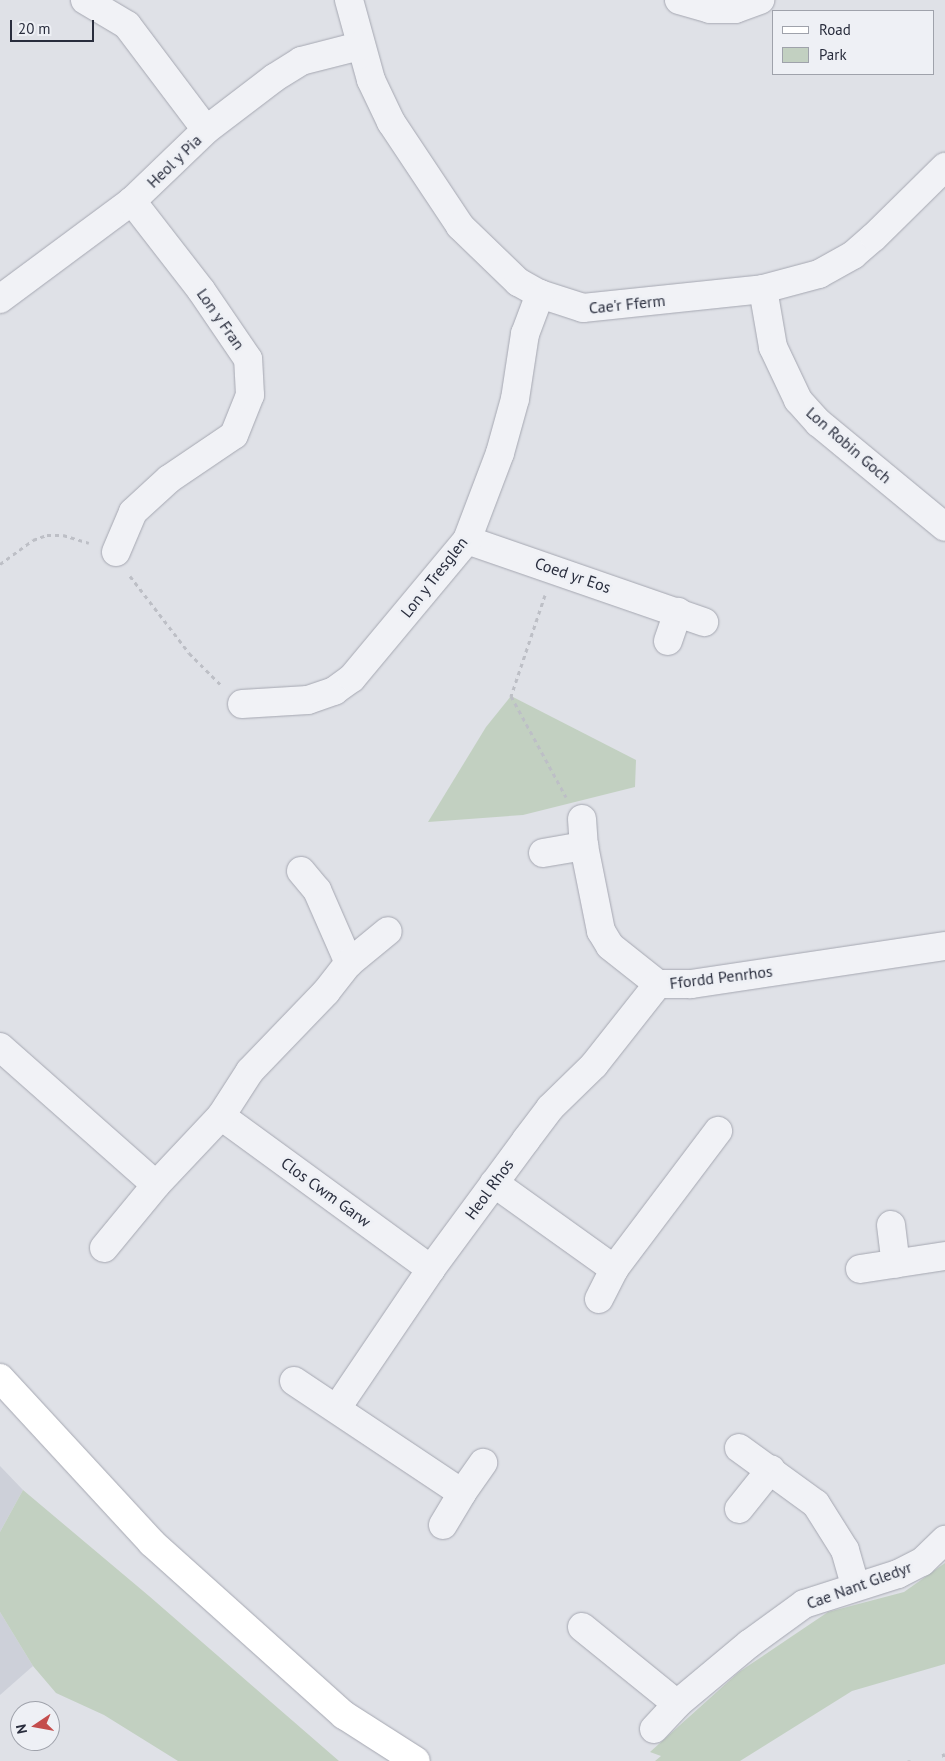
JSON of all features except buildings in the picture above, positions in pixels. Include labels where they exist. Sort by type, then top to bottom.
[{"type":"main road","points":[[0,1378],[152,1543],[344,1715],[416,1761]]},
{"type":"street","points":[[86,0],[127,26],[206,130]]},
{"type":"street","name":"Cae'r Fferm","points":[[349,0],[360,46],[371,80],[391,122],[460,226],[496,265],[540,294],[583,308],[763,289],[819,274],[853,255],[942,178]]},
{"type":"street","points":[[679,0],[710,9],[735,9],[760,0]]},
{"type":"street","name":"Heol y Pia","points":[[0,300],[132,201],[206,130],[274,78],[302,61],[360,46]]},
{"type":"street","name":"Lon y Fran","points":[[116,552],[133,512],[170,480],[234,435],[250,395],[248,359],[201,290],[132,201]]},
{"type":"street","name":"Lon Robin Goch","points":[[763,289],[773,347],[798,400],[819,423],[945,527]]},
{"type":"street","name":"Lon y Tresglen","points":[[242,704],[308,700],[340,687],[352,678],[467,540],[500,453],[515,399],[525,334],[540,294]]},
{"type":"street","name":"Coed yr Eos","points":[[467,540],[555,568],[704,622]]},
{"type":"street","points":[[668,642],[678,612]]},
{"type":"street","name":"Ffordd Penrhos","points":[[582,819],[584,846],[601,931],[610,946],[658,984],[691,984],[945,946]]},
{"type":"street","points":[[543,853],[584,846]]},
{"type":"street","points":[[301,871],[316,890],[328,922],[349,963]]},
{"type":"street","points":[[104,1248],[156,1185],[221,1116],[250,1071],[326,992],[349,963],[388,931]]},
{"type":"street","name":"Heol Rhos","points":[[337,1408],[431,1269],[550,1108],[594,1065],[658,984]]},
{"type":"street","points":[[0,1047],[156,1185]]},
{"type":"street","name":"Clos Cwm Garw","points":[[221,1116],[431,1269]]},
{"type":"street","points":[[599,1299],[614,1269],[633,1241],[671,1196],[718,1131]]},
{"type":"street","points":[[494,1183],[614,1269]]},
{"type":"street","points":[[891,1225],[896,1264]]},
{"type":"street","points":[[860,1269],[945,1256]]},
{"type":"street","points":[[294,1381],[462,1493]]},
{"type":"street","points":[[739,1448],[771,1469],[816,1504],[845,1550],[855,1585]]},
{"type":"street","points":[[443,1525],[462,1493],[484,1463]]},
{"type":"street","points":[[739,1509],[771,1469]]},
{"type":"street","name":"Cae Nant Gledyr","points":[[654,1729],[677,1704],[749,1644],[804,1604],[855,1585],[898,1574],[922,1562],[945,1540]]},
{"type":"street","points":[[582,1628],[677,1704]]},
{"type":"path","points":[[0,564],[33,540],[47,535],[64,535],[116,552],[138,590],[189,654],[242,704]]},
{"type":"path","points":[[555,568],[511,696],[573,811],[582,819]]},
{"type":"path","points":[[943,1752],[945,1761]]},
{"type":"shaded area","points":[[0,1466],[23,1490],[0,1532]]},
{"type":"shaded area","points":[[0,1612],[33,1666],[0,1695]]},
{"type":"green space","points":[[511,696],[636,760],[635,787],[523,815],[428,822],[486,727]]},
{"type":"green space","points":[[23,1490],[149,1596],[339,1761],[178,1761],[104,1715],[56,1693],[33,1666],[0,1612],[0,1532]]},
{"type":"green space","points":[[945,1563],[945,1664],[852,1691],[740,1761],[655,1761],[661,1756],[650,1752],[739,1672],[828,1612],[904,1592]]}]
